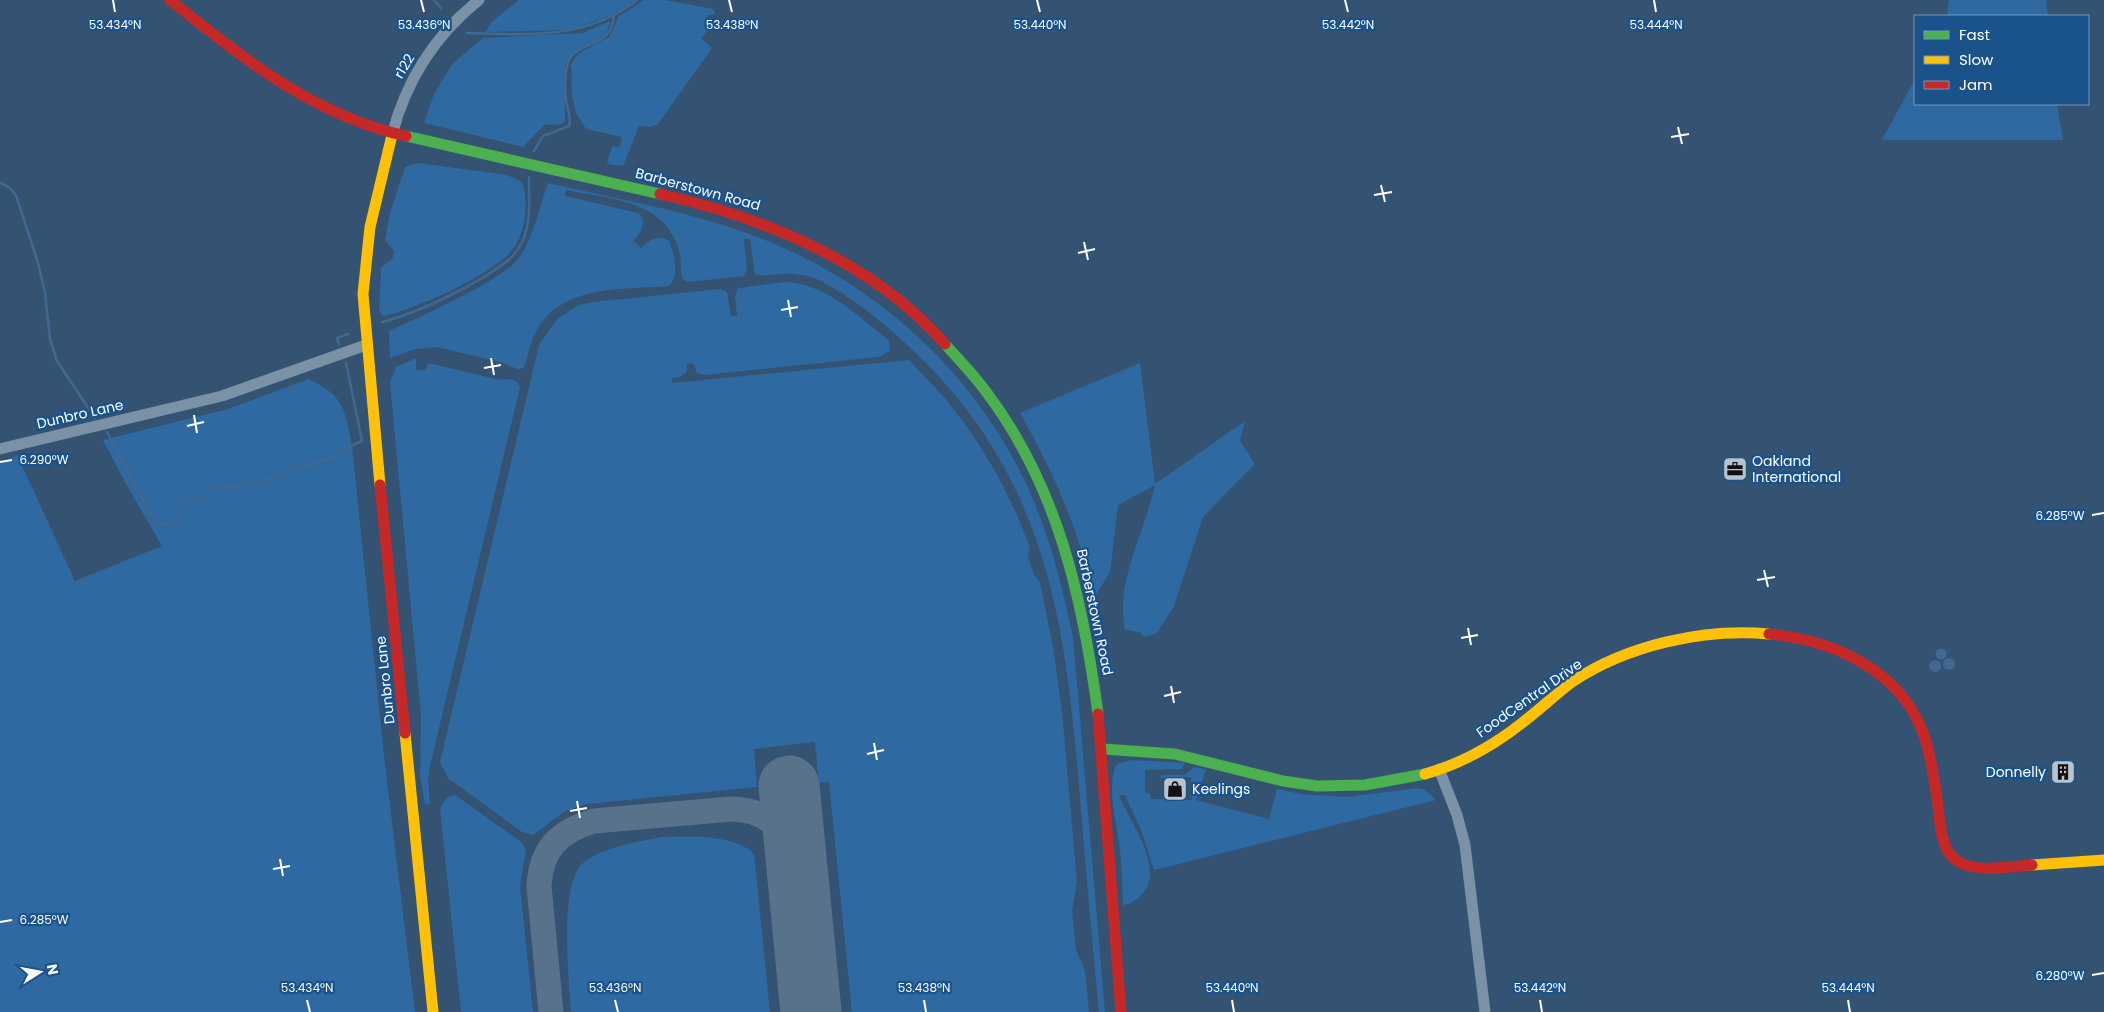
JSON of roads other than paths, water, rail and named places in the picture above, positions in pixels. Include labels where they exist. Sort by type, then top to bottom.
[{"type":"main road","name":"Barberstown Road","points":[[170,0],[247,62],[302,97],[348,120],[392,135],[543,166],[735,212],[822,249],[855,269],[920,319],[947,345],[991,396],[1034,466],[1054,510],[1078,587],[1093,672],[1103,749],[1121,1012]]},
{"type":"main road","name":"Dunbro Lane","points":[[392,135],[376,191],[369,229],[363,284],[366,345],[433,1012]]},
{"type":"main road","name":"FoodCentral Drive","points":[[1103,749],[1153,750],[1205,760],[1304,785],[1386,783],[1439,769],[1477,753],[1514,730],[1582,676],[1636,652],[1699,636],[1771,633],[1802,638],[1827,645],[1852,657],[1882,674],[1905,699],[1926,738],[1942,833],[1946,848],[1952,859],[1962,865],[1978,868],[2104,860]]},
{"type":"street","name":"r122","points":[[392,135],[409,85],[435,43],[458,17],[479,0]]},
{"type":"street","name":"Dunbro Lane","points":[[0,448],[222,396],[366,345]]},
{"type":"street","points":[[1439,769],[1457,815],[1465,845],[1484,1012]]},
{"type":"waterway","points":[[434,0],[441,8]]},
{"type":"waterway","points":[[467,33],[534,34],[578,28],[618,13],[637,0]]},
{"type":"waterway","points":[[534,151],[543,136],[569,126],[570,119],[565,84],[569,60],[574,53],[607,34],[612,27],[614,16]]},
{"type":"waterway","points":[[382,322],[412,312],[446,297],[494,271],[512,257],[521,245],[528,223],[529,177]]},
{"type":"waterway","points":[[0,183],[9,187],[16,195],[38,263],[45,293],[50,339],[57,361],[95,418]]},
{"type":"waterway","points":[[339,344],[337,338],[348,334]]},
{"type":"waterway","points":[[176,521],[190,503],[205,493],[215,489],[256,484],[281,473],[333,457],[362,441],[346,363]]},
{"type":"waterway","points":[[107,432],[157,526],[168,524]]},
{"type":"place","name":"Oakland International","points":[[1735,469]]},
{"type":"place","name":"Donnelly","points":[[2063,772]]},
{"type":"place","name":"Keelings","points":[[1175,789]]}]
